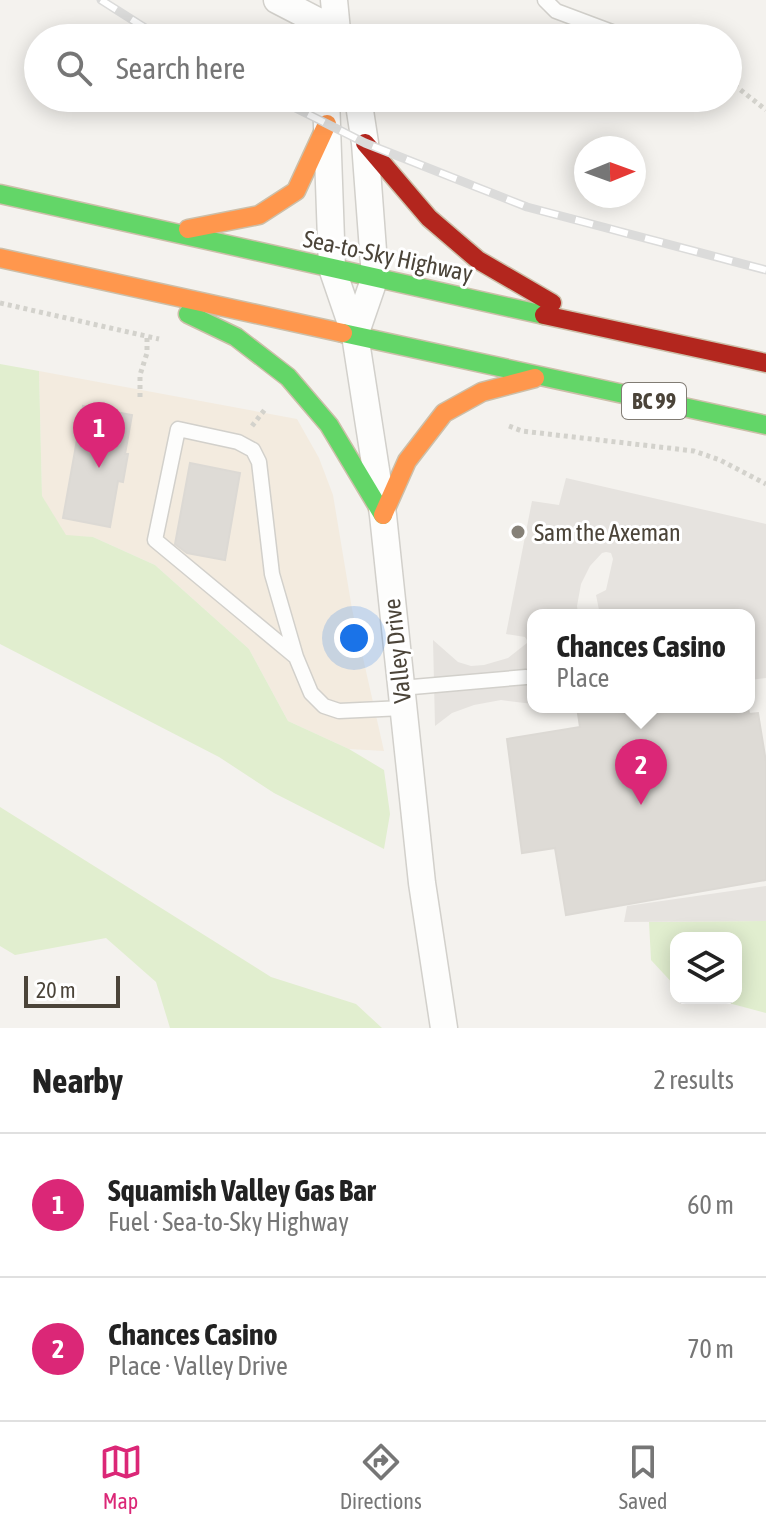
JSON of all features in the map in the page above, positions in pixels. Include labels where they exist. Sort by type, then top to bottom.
[{"type":"highway","points":[[170,233],[259,215],[296,191],[327,124]]},
{"type":"highway","points":[[365,143],[429,218],[478,260],[588,324]]},
{"type":"highway","name":"Sea-to-Sky Highway","points":[[0,194],[766,363]]},
{"type":"highway","name":"BC 99","points":[[0,258],[766,425]]},
{"type":"highway","points":[[132,287],[236,337],[288,377],[329,425],[383,515]]},
{"type":"highway","points":[[383,515],[407,461],[444,413],[482,392],[541,376]]},
{"type":"street","points":[[277,0],[317,24]]},
{"type":"street","points":[[334,0],[336,24]]},
{"type":"street","points":[[327,112],[332,268],[355,335]]},
{"type":"street","points":[[360,112],[375,277]]},
{"type":"street","name":"Valley Drive","points":[[375,277],[355,335],[383,515],[422,883],[444,1028]]},
{"type":"lane","points":[[545,0],[556,11],[591,24]]},
{"type":"lane","points":[[296,657],[155,540],[178,429],[238,442],[253,450],[259,462],[272,574],[296,657],[311,693],[324,706],[339,711],[526,677]]},
{"type":"path","points":[[742,91],[766,110]]},
{"type":"path","points":[[0,303],[160,339]]},
{"type":"path","points":[[140,397],[140,375],[147,353],[147,335]]},
{"type":"path","points":[[251,428],[267,406]]},
{"type":"path","points":[[522,431],[694,451],[720,460],[766,484]]},
{"type":"shaded area","points":[[39,371],[297,419],[319,458],[333,495],[352,609],[384,751],[349,749],[288,721],[249,649],[155,565],[93,537],[66,536],[42,497]]},
{"type":"shaded area","points":[[566,478],[766,524],[766,678],[755,679],[755,609],[599,609],[596,595],[606,590],[613,559],[611,553],[606,552],[590,566],[581,584],[577,609],[527,609],[527,640],[506,634],[532,501],[559,505]]},
{"type":"shaded area","points":[[433,640],[458,662],[471,666],[508,658],[527,643],[527,703],[501,700],[474,705],[452,713],[435,726]]},
{"type":"shaded area","points":[[766,886],[766,921],[624,922],[627,906]]},
{"type":"green space","points":[[0,364],[39,371],[42,496],[66,535],[93,537],[155,565],[249,649],[288,721],[349,749],[384,770],[390,814],[384,849],[274,793],[219,757],[0,644]]},
{"type":"green space","points":[[0,807],[271,977],[356,1004],[382,1028],[170,1028],[156,982],[106,938],[15,955],[0,946]]},
{"type":"green space","points":[[766,921],[766,1013],[732,1004],[742,1004],[742,932],[670,932],[670,981],[651,960],[649,922]]},
{"type":"building","points":[[83,406],[132,415],[123,482],[118,481],[110,527],[63,518]]},
{"type":"building","points":[[190,463],[240,473],[225,560],[187,553],[175,544]]},
{"type":"building","points":[[578,713],[758,713],[766,762],[766,880],[566,915],[555,848],[522,853],[507,739],[580,727]]},
{"type":"railway","points":[[101,0],[139,24]]},
{"type":"railway","points":[[304,112],[365,143],[527,207],[766,270]]},
{"type":"traffic: fast","points":[[0,194],[544,315]]},
{"type":"traffic: fast","points":[[188,314],[236,337],[288,377],[329,425],[383,515]]},
{"type":"traffic: fast","points":[[343,333],[766,425]]},
{"type":"traffic: slow","points":[[188,229],[259,215],[296,191],[327,124]]},
{"type":"traffic: slow","points":[[0,258],[343,333]]},
{"type":"traffic: slow","points":[[383,515],[407,461],[444,413],[482,392],[535,378]]},
{"type":"traffic: jam","points":[[365,143],[429,218],[478,260],[552,303]]},
{"type":"traffic: jam","points":[[544,315],[766,363]]},
{"type":"place","name":"Squamish Valley Gas Bar","points":[[99,468]]},
{"type":"place","name":"Sam the Axeman","points":[[518,532]]},
{"type":"place","name":"Chances Casino","points":[[641,805]]}]
